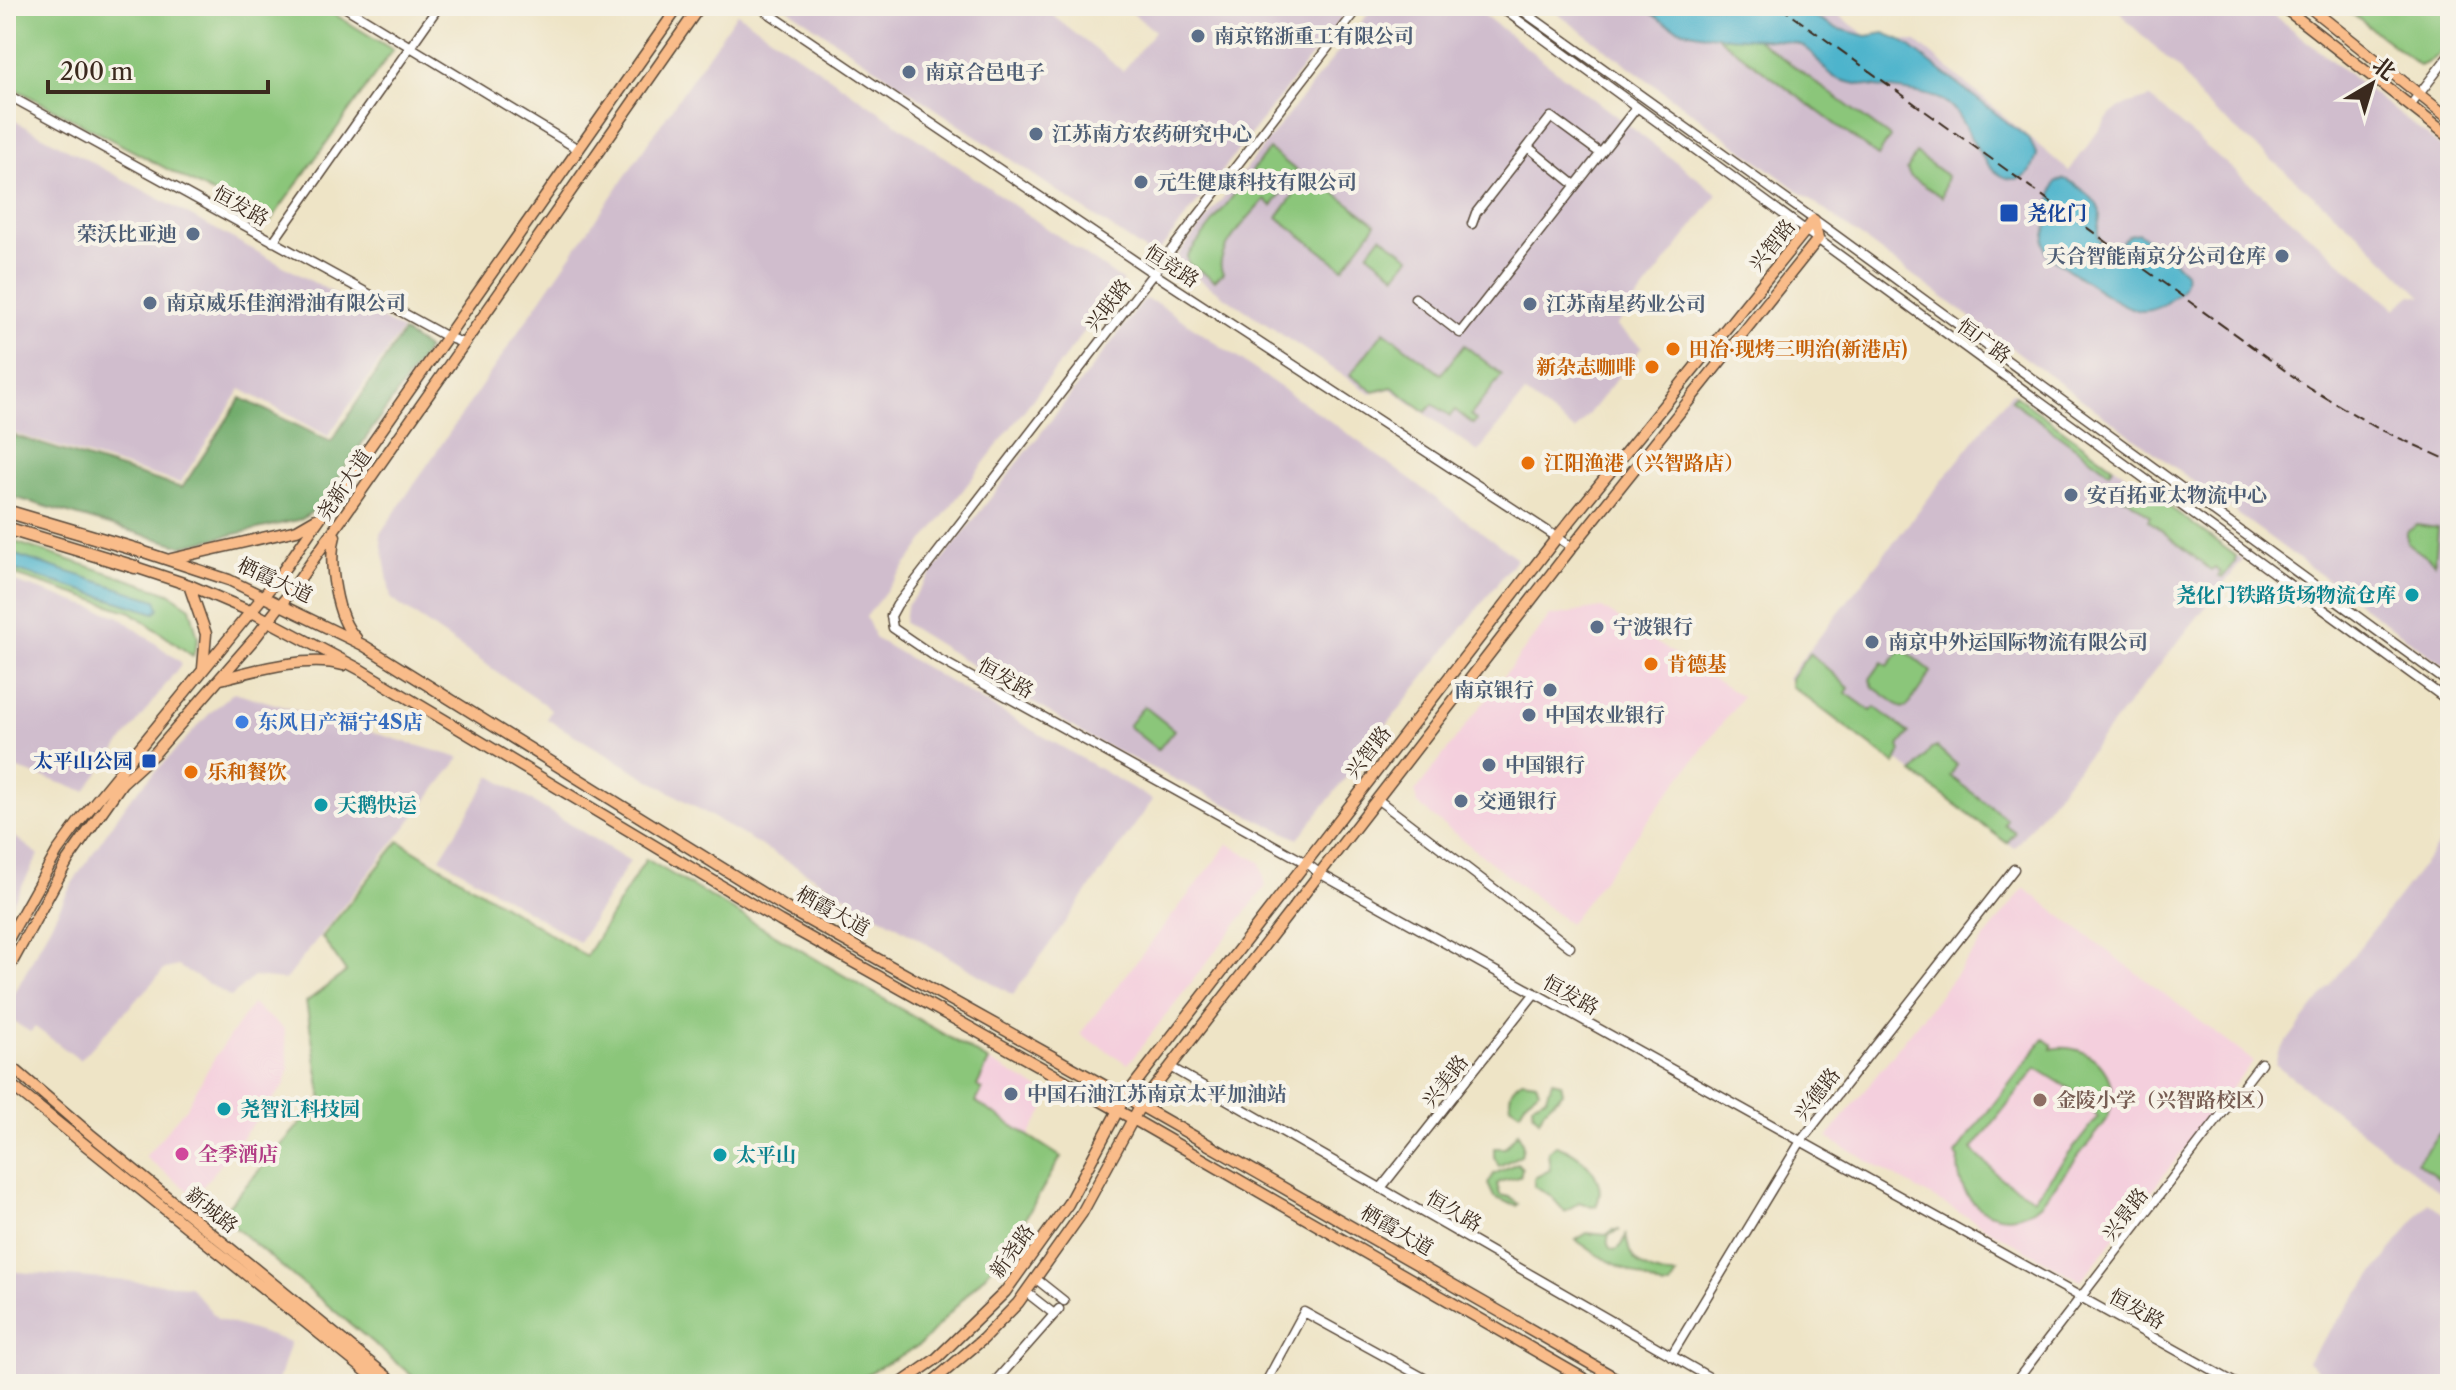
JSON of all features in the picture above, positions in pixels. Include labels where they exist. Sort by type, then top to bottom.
[{"type":"highway","name":"栖霞大道","points":[[6,511],[141,551]]},
{"type":"highway","name":"栖霞大道","points":[[6,528],[135,567]]},
{"type":"main road","name":"尧新大道","points":[[6,943],[57,852],[203,668],[265,596],[679,6]]},
{"type":"main road","name":"尧新大道","points":[[6,973],[49,893],[88,830],[122,783],[155,753],[282,605],[700,6]]},
{"type":"main road","points":[[2282,6],[2450,137]]},
{"type":"main road","points":[[2308,6],[2450,119]]},
{"type":"main road","name":"兴智路","points":[[1118,1112],[1125,1097],[1558,536],[1814,220]]},
{"type":"main road","name":"兴智路","points":[[1133,1119],[1572,547],[1818,239],[1814,220]]},
{"type":"main road","points":[[171,559],[297,530],[321,516]]},
{"type":"main road","points":[[337,528],[331,558],[342,619],[363,645]]},
{"type":"main road","name":"栖霞大道","points":[[141,551],[171,559],[265,596],[363,645],[788,909],[1125,1097],[1626,1384]]},
{"type":"main road","name":"栖霞大道","points":[[135,567],[189,585],[252,612],[361,670],[780,921],[1133,1119],[1593,1384]]},
{"type":"main road","points":[[189,585],[206,634],[203,668]]},
{"type":"main road","points":[[219,679],[263,668],[312,662],[334,662],[361,670]]},
{"type":"main road","name":"新城路","points":[[6,1062],[396,1384]]},
{"type":"main road","name":"新城路","points":[[6,1081],[382,1384]]},
{"type":"main road","name":"新尧路","points":[[900,1384],[936,1359],[1005,1292],[1068,1204],[1118,1112]]},
{"type":"main road","name":"新尧路","points":[[930,1384],[983,1339],[1026,1292],[1082,1213],[1133,1119]]},
{"type":"street","points":[[343,6],[578,149]]},
{"type":"street","points":[[273,242],[439,6]]},
{"type":"street","name":"恒竞路","points":[[758,6],[1153,273],[1572,547]]},
{"type":"street","name":"兴联路","points":[[893,628],[891,616],[897,605],[1360,6]]},
{"type":"street","name":"恒广路","points":[[1499,6],[2450,702]]},
{"type":"street","name":"恒广路","points":[[1516,6],[2450,684]]},
{"type":"street","points":[[2410,106],[2450,54]]},
{"type":"street","name":"恒发路","points":[[6,94],[463,343]]},
{"type":"street","points":[[1415,298],[1460,333],[1637,107]]},
{"type":"street","points":[[1472,224],[1476,213],[1551,117],[1600,153]]},
{"type":"street","points":[[1528,147],[1575,185]]},
{"type":"street","name":"恒发路","points":[[893,628],[937,658],[1319,873],[2237,1384]]},
{"type":"street","name":"恒发路","points":[[1377,799],[1570,947]]},
{"type":"street","name":"兴德路","points":[[1671,1356],[1801,1141],[2014,869]]},
{"type":"street","name":"兴美路","points":[[1381,1188],[1535,993]]},
{"type":"street","name":"兴景路","points":[[2014,1384],[2261,1063]]},
{"type":"street","name":"恒久路","points":[[1170,1067],[1721,1384]]},
{"type":"street","points":[[1035,1278],[1059,1308]]},
{"type":"street","points":[[1026,1292],[1059,1308]]},
{"type":"street","points":[[993,1384],[1059,1308]]},
{"type":"street","points":[[1265,1384],[1304,1312],[1435,1384]]},
{"type":"shaded area","points":[[784,6],[1060,6],[1053,16],[1123,71],[1155,31],[1123,6],[1351,6],[1161,249],[1147,252]]},
{"type":"shaded area","points":[[1374,6],[1472,6],[1718,194],[1616,326],[1642,347],[1575,431],[1525,393],[1478,452],[1391,389],[1371,394],[1179,266],[1178,255]]},
{"type":"shaded area","points":[[1547,6],[1826,6],[1867,36],[1917,42],[2069,171],[2110,115],[2120,107],[2150,98],[2395,309],[2412,295],[2422,297],[2359,234],[2201,100],[2181,71],[2129,23],[2117,6],[2262,6],[2450,154],[2450,670]]},
{"type":"shaded area","points":[[737,13],[1123,281],[866,617],[876,639],[1153,800],[1013,995],[547,719],[551,709],[391,599],[380,534]]},
{"type":"shaded area","points":[[6,116],[402,330],[328,436],[241,389],[180,483],[6,431]]},
{"type":"shaded area","points":[[1145,299],[1159,304],[1340,428],[1517,558],[1298,839],[1092,739],[904,623],[906,607]]},
{"type":"shaded area","points":[[2012,392],[2243,560],[2014,848],[1787,678]]},
{"type":"shaded area","points":[[6,579],[118,616],[182,663],[85,791],[15,768],[6,779]]},
{"type":"shaded area","points":[[1602,608],[1742,697],[1569,924],[1417,804],[1415,792],[1550,616]]},
{"type":"shaded area","points":[[234,692],[460,758],[285,980],[253,977],[231,997],[178,966],[165,969],[80,1060],[35,1027],[30,1032],[6,1017],[6,1010],[73,882],[129,800],[212,711]]},
{"type":"shaded area","points":[[491,776],[630,861],[579,942],[440,858]]},
{"type":"shaded area","points":[[6,830],[39,855],[6,915]]},
{"type":"shaded area","points":[[2450,830],[2450,1200],[2275,1064],[2278,1053]]},
{"type":"shaded area","points":[[1228,844],[1260,862],[1266,886],[1128,1064],[1080,1034]]},
{"type":"shaded area","name":"金陵小学（兴智路校区）","points":[[2024,888],[2253,1061],[2081,1281],[1827,1138]]},
{"type":"shaded area","name":"尧智汇科技园","points":[[252,1004],[284,1029],[289,1069],[285,1084],[195,1196],[145,1157],[188,1105],[213,1060]]},
{"type":"shaded area","points":[[989,1061],[1052,1096],[1029,1136],[976,1102],[982,1090],[977,1086]]},
{"type":"shaded area","points":[[2428,1202],[2450,1218],[2450,1384],[2336,1384],[2307,1361]]},
{"type":"shaded area","points":[[6,1271],[189,1286],[218,1319],[290,1342],[277,1384],[6,1384]]},
{"type":"green space","points":[[22,6],[321,6],[393,50],[269,223],[6,84],[6,29]]},
{"type":"green space","points":[[1676,6],[1712,6],[1890,137],[1878,156]]},
{"type":"green space","points":[[2342,6],[2450,6],[2446,42],[2437,55],[2420,66]]},
{"type":"green space","points":[[1269,149],[1298,172],[1272,206],[1265,199],[1235,234],[1222,256],[1223,273],[1215,281],[1188,263],[1187,256]]},
{"type":"green space","points":[[1916,153],[1947,176],[1942,197],[1910,176],[1907,170]]},
{"type":"green space","points":[[1310,174],[1376,224],[1343,268],[1277,217]]},
{"type":"green space","points":[[1381,236],[1410,257],[1396,275],[1368,253]]},
{"type":"green space","points":[[1384,331],[1441,374],[1464,345],[1502,375],[1471,415],[1476,420],[1473,424],[1455,410],[1450,416],[1433,404],[1426,412],[1392,387],[1374,392],[1350,375]]},
{"type":"green space","points":[[403,332],[428,349],[317,508],[302,519],[182,546],[6,495],[6,433],[182,488],[241,398],[331,442]]},
{"type":"green space","points":[[2015,395],[2112,466],[2109,472],[2011,400]]},
{"type":"green space","points":[[2136,482],[2236,556],[2222,578],[2215,567],[2211,570],[2148,520],[2150,516],[2123,498]]},
{"type":"green space","points":[[2417,525],[2438,528],[2435,563],[2407,543],[2407,532]]},
{"type":"green space","points":[[6,539],[169,593],[190,607],[198,638],[193,656],[131,612],[6,572]]},
{"type":"green space","points":[[1902,648],[1931,672],[1908,706],[1902,708],[1873,687],[1870,679],[1882,662],[1888,666]]},
{"type":"green space","points":[[1810,653],[1849,688],[1846,693],[1871,711],[1875,707],[1909,733],[1899,746],[1901,751],[1895,764],[1791,686],[1791,678]]},
{"type":"green space","points":[[1144,706],[1174,730],[1158,750],[1128,726]]},
{"type":"green space","points":[[1937,747],[1957,765],[1950,776],[2007,819],[2004,824],[2015,832],[2007,843],[1913,773],[1931,749]]},
{"type":"green space","points":[[399,841],[586,956],[646,859],[989,1061],[977,1086],[982,1090],[976,1102],[1061,1157],[1022,1224],[986,1274],[920,1345],[849,1384],[422,1384],[220,1215],[322,1099],[306,1002],[346,972],[322,937]]},
{"type":"green space","points":[[2044,1039],[2052,1045],[2051,1049],[2081,1051],[2103,1068],[2112,1094],[2104,1124],[2041,1203],[2027,1212],[1997,1216],[1972,1202],[1964,1190],[1959,1175],[1959,1158],[1955,1154]],"holes":[[[2036,1068],[2073,1091],[2098,1117],[2034,1198],[2003,1180],[1972,1150]]]},
{"type":"green space","points":[[1522,1080],[1536,1082],[1539,1090],[1526,1100],[1520,1112],[1511,1106],[1510,1098],[1513,1088]]},
{"type":"green space","points":[[1552,1081],[1561,1083],[1563,1092],[1544,1110],[1539,1120],[1532,1104],[1547,1097]]},
{"type":"green space","points":[[2450,1120],[2450,1183],[2448,1186],[2417,1162]]},
{"type":"green space","points":[[1518,1132],[1523,1146],[1521,1155],[1499,1166],[1494,1157],[1494,1148],[1505,1148]]},
{"type":"green space","points":[[1556,1145],[1583,1160],[1596,1177],[1599,1196],[1596,1206],[1579,1202],[1565,1212],[1550,1195],[1534,1187],[1534,1178],[1550,1170],[1548,1152]]},
{"type":"green space","points":[[1517,1163],[1522,1168],[1520,1177],[1497,1184],[1500,1195],[1509,1197],[1518,1204],[1516,1206],[1494,1197],[1488,1184],[1494,1174]]},
{"type":"green space","points":[[1620,1230],[1609,1235],[1610,1248],[1620,1247],[1626,1235],[1630,1252],[1639,1264],[1658,1273],[1677,1275],[1670,1286],[1663,1288],[1599,1256],[1576,1240],[1587,1233],[1606,1235]]},
{"type":"water","points":[[1645,6],[1793,6],[1835,28],[1867,36],[1884,33],[1901,40],[2029,139],[2037,155],[2035,162],[2024,177],[2009,178],[1999,174],[1981,155],[1956,112],[1943,100],[1925,94],[1841,80],[1828,72],[1809,50],[1795,43],[1695,33],[1660,19]]},
{"type":"water","points":[[2064,179],[2081,189],[2099,208],[2098,237],[2102,244],[2114,249],[2129,235],[2138,233],[2157,245],[2185,272],[2179,293],[2155,308],[2144,311],[2135,309],[2109,296],[2046,254],[2044,242],[2053,190],[2056,182]]},
{"type":"water","points":[[6,552],[156,600],[159,608],[155,613],[6,567]]},
{"type":"railway","points":[[1779,6],[2308,387],[2377,428],[2450,461]]},
{"type":"place","name":"南京铭浙重工有限公司","points":[[1198,36]]},
{"type":"place","name":"南京合邑电子","points":[[909,72]]},
{"type":"place","name":"江苏南方农药研究中心","points":[[1036,134]]},
{"type":"place","name":"元生健康科技有限公司","points":[[1141,182]]},
{"type":"place","name":"尧化门","points":[[2009,213]]},
{"type":"place","name":"荣沃比亚迪","points":[[193,234]]},
{"type":"place","name":"天合智能南京分公司仓库","points":[[2282,256]]},
{"type":"place","name":"南京威乐佳润滑油有限公司","points":[[150,303]]},
{"type":"place","name":"江苏南星药业公司","points":[[1530,304]]},
{"type":"place","name":"田冶·现烤三明治(新港店)","points":[[1673,349]]},
{"type":"place","name":"新杂志咖啡","points":[[1652,367]]},
{"type":"place","name":"江阳渔港（兴智路店）","points":[[1528,463]]},
{"type":"place","name":"安百拓亚太物流中心","points":[[2071,495]]},
{"type":"place","name":"尧化门铁路货场物流仓库","points":[[2412,595]]},
{"type":"place","name":"宁波银行","points":[[1597,627]]},
{"type":"place","name":"南京中外运国际物流有限公司","points":[[1872,642]]},
{"type":"place","name":"肯德基","points":[[1651,664]]},
{"type":"place","name":"南京银行","points":[[1550,690]]},
{"type":"place","name":"中国农业银行","points":[[1529,715]]},
{"type":"place","name":"东风日产福宁4S店","points":[[242,722]]},
{"type":"place","name":"太平山公园","points":[[149,761]]},
{"type":"place","name":"中国银行","points":[[1489,765]]},
{"type":"place","name":"乐和餐饮","points":[[191,772]]},
{"type":"place","name":"交通银行","points":[[1461,801]]},
{"type":"place","name":"天鹅快运","points":[[321,805]]},
{"type":"place","name":"中国石油江苏南京太平加油站","points":[[1011,1094]]},
{"type":"place","name":"金陵小学（兴智路校区）","points":[[2040,1100]]},
{"type":"place","name":"尧智汇科技园","points":[[224,1109]]},
{"type":"place","name":"全季酒店","points":[[182,1154]]},
{"type":"place","name":"太平山","points":[[720,1155]]}]
